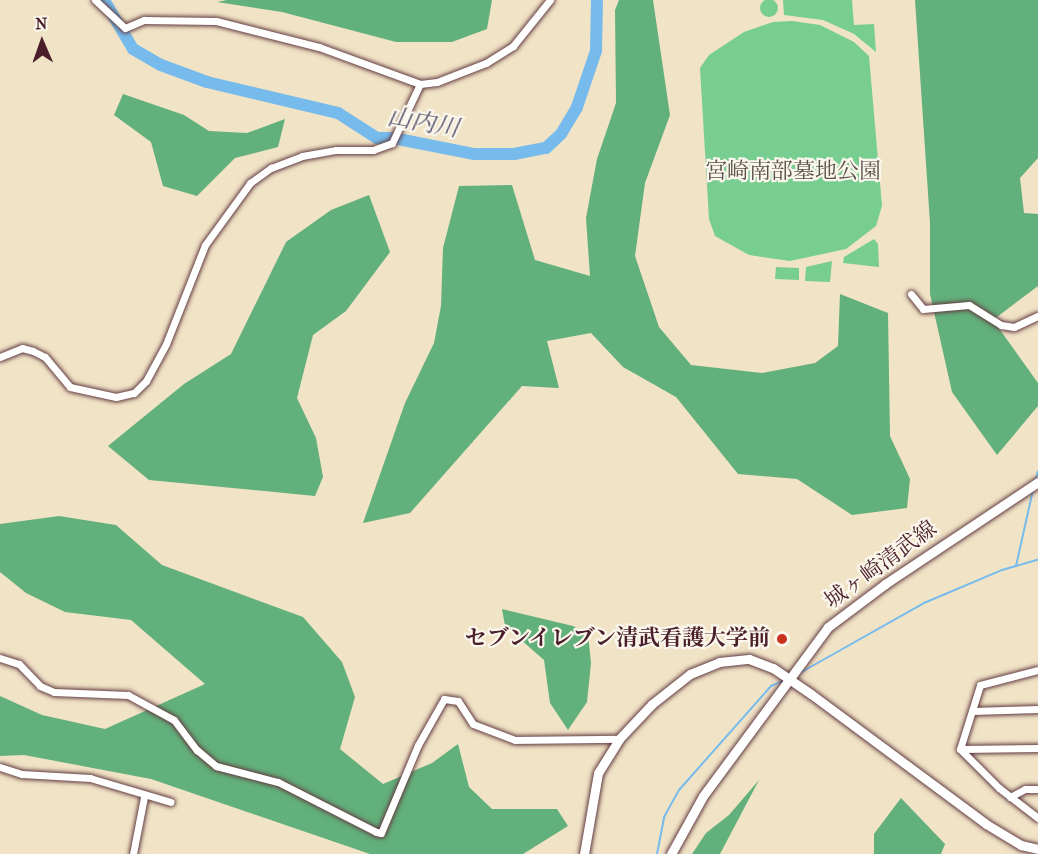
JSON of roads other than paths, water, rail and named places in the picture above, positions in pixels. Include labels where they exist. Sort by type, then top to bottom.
[{"type":"street","points":[[95,0],[125,28],[144,20],[216,21],[319,47],[420,84],[437,82],[486,63],[513,46],[550,0]]},
{"type":"street","points":[[0,357],[22,348],[45,357],[69,387],[116,397],[134,393],[146,381],[166,344],[205,245],[245,189],[271,168],[302,156],[336,150],[373,150],[392,143],[420,84]]},
{"type":"street","points":[[911,294],[923,309],[969,305],[1001,325],[1014,327],[1038,316]]},
{"type":"street","name":"城ヶ崎清武線","points":[[671,854],[703,796],[828,627],[846,612],[1034,485]]},
{"type":"street","points":[[0,658],[19,664],[40,686],[54,692],[128,695],[174,720],[197,750],[216,766],[278,782],[381,833],[418,745],[444,699],[458,701],[473,724],[515,740],[619,739]]},
{"type":"street","points":[[584,854],[598,773],[619,739],[671,687],[706,666],[749,659],[791,675],[986,824],[1021,845],[1038,849]]},
{"type":"street","points":[[960,749],[980,685],[1038,670]]},
{"type":"street","points":[[972,711],[1038,709]]},
{"type":"street","points":[[960,749],[1038,748]]},
{"type":"street","points":[[960,749],[1010,797],[1038,818]]},
{"type":"street","points":[[0,767],[22,774],[90,778],[144,797],[171,802]]},
{"type":"street","points":[[1010,797],[1025,789],[1038,789]]},
{"type":"street","points":[[133,854],[144,797]]},
{"type":"waterway","name":"山内川","points":[[104,0],[133,49],[161,65],[207,82],[338,113],[377,138],[393,138],[474,154],[514,154],[546,148],[561,134],[577,107],[596,51],[597,0]]},
{"type":"waterway","points":[[1036,479],[1038,471]]},
{"type":"waterway","points":[[1016,566],[1033,490]]},
{"type":"waterway","points":[[798,674],[924,603],[1002,570],[1038,560]]},
{"type":"waterway","points":[[657,854],[664,817],[679,790],[771,686],[785,680]]},
{"type":"place","name":"セブンイレブン清武看護大学前","points":[[782,639]]},
{"type":"park label","name":"宮崎南部墓地公園","points":[[793,172]]}]
